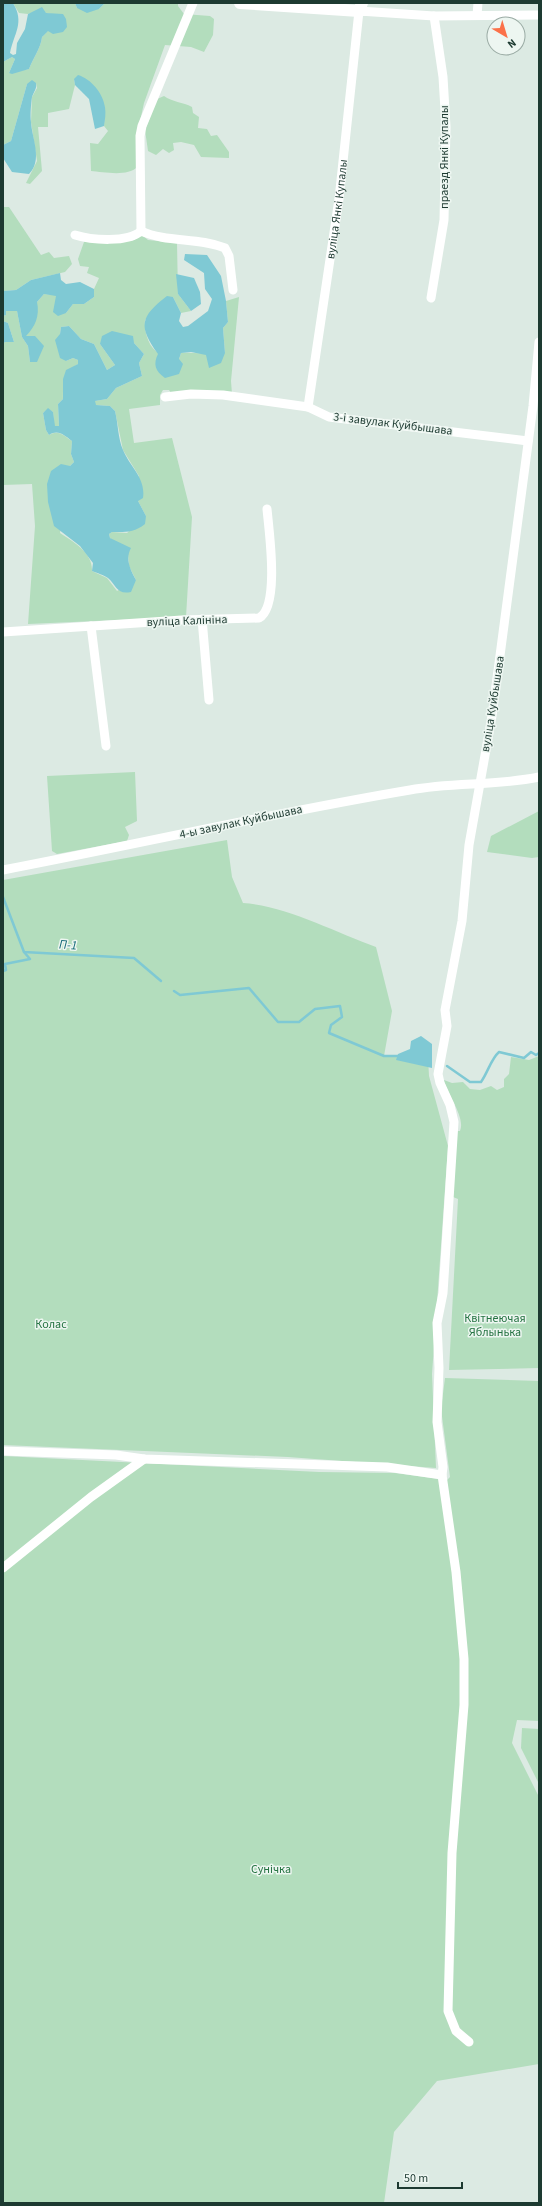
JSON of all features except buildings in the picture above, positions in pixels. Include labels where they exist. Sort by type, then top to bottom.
[{"type":"street","points":[[141,231],[140,136],[142,126],[193,3]]},
{"type":"street","points":[[240,3],[361,7],[434,16],[539,15]]},
{"type":"street","points":[[477,15],[478,3]]},
{"type":"street","name":"вуліца Янкі Купалы","points":[[308,407],[339,199],[361,7]]},
{"type":"street","name":"праезд Янкі Купалы","points":[[431,298],[444,220],[446,127],[443,77],[434,16]]},
{"type":"street","points":[[75,235],[83,237],[120,239],[131,238],[141,231]]},
{"type":"street","points":[[141,231],[152,236],[215,244],[225,248],[229,256],[233,290]]},
{"type":"street","name":"вуліца Куйбышава","points":[[469,2042],[456,2031],[448,2011],[452,1853],[464,1705],[464,1659],[456,1572],[442,1475],[443,1467],[437,1422],[439,1368],[437,1323],[443,1293],[454,1122],[450,1105],[440,1083],[439,1064],[447,1026],[445,1010],[462,921],[469,845],[492,716],[528,441],[539,342]]},
{"type":"street","name":"3-і завулак Куйбышава","points":[[165,397],[191,394],[223,395],[308,407],[329,417],[528,441]]},
{"type":"street","name":"вуліца Калініна","points":[[3,632],[202,619],[253,619],[263,616],[269,603],[271,561],[267,509]]},
{"type":"street","points":[[202,619],[209,700]]},
{"type":"street","points":[[91,626],[106,746]]},
{"type":"street","name":"4-ы завулак Куйбышава","points":[[3,870],[159,840],[274,814],[412,789],[539,777]]},
{"type":"street","points":[[3,1451],[116,1455],[144,1459],[387,1467],[442,1475]]},
{"type":"street","points":[[3,1568],[91,1497],[144,1459]]},
{"type":"green space","points":[[13,3],[75,3],[77,8],[99,9],[105,3],[178,3],[178,6],[184,14],[210,16],[214,19],[213,35],[204,52],[191,47],[165,45],[144,103],[137,135],[137,167],[133,170],[122,173],[91,171],[90,143],[98,144],[108,131],[104,126],[105,107],[74,79],[75,85],[69,109],[48,113],[48,127],[38,127],[42,171],[30,184],[26,183],[37,161],[31,122],[32,97],[37,88],[36,83],[27,84],[11,141],[3,145],[3,62],[12,57],[15,59],[9,73],[29,69],[39,49],[42,37],[63,14],[51,14],[37,11],[28,14],[19,13]]},
{"type":"green space","points":[[164,96],[170,100],[192,107],[193,113],[199,117],[198,128],[207,129],[211,136],[217,135],[229,152],[229,158],[201,157],[194,145],[181,142],[173,143],[174,150],[169,153],[163,149],[156,155],[148,151],[145,130],[157,99]]},
{"type":"green space","points":[[3,207],[9,207],[41,255],[49,252],[54,258],[69,256],[72,264],[65,272],[31,280],[16,290],[3,291]]},
{"type":"green space","points":[[142,235],[148,240],[177,243],[178,294],[191,311],[181,313],[173,297],[145,320],[145,329],[150,344],[152,348],[160,354],[179,359],[181,353],[225,353],[223,328],[228,322],[226,301],[239,297],[231,381],[232,394],[171,393],[169,390],[163,390],[160,395],[160,405],[129,409],[134,443],[172,438],[192,517],[186,617],[28,624],[35,526],[32,484],[3,485],[3,344],[5,342],[14,342],[8,323],[3,321],[3,316],[6,315],[6,311],[17,311],[22,337],[28,346],[30,362],[37,362],[25,337],[37,302],[44,294],[56,295],[66,313],[73,304],[84,304],[94,297],[94,289],[99,278],[87,273],[89,267],[80,266],[78,259],[84,242],[88,240],[132,241]],"holes":[[[69,326],[81,339],[94,344],[107,370],[115,365],[100,344],[134,343],[144,354],[139,363],[142,376],[116,388],[107,399],[95,401],[95,405],[110,406],[115,411],[123,450],[139,476],[138,501],[146,516],[127,533],[112,532],[109,534],[110,538],[128,554],[129,566],[136,580],[117,591],[107,578],[92,571],[86,553],[60,533],[70,466],[74,462],[71,454],[72,441],[59,433],[49,435],[46,430],[43,413],[48,409],[53,412],[54,426],[59,426],[58,404],[63,399],[65,379],[69,371],[78,364],[78,360],[73,358],[66,361],[60,334],[61,327]]]},
{"type":"green space","points":[[135,772],[137,821],[125,827],[129,835],[127,841],[57,854],[52,851],[47,776]]},
{"type":"green space","points":[[539,811],[539,857],[532,858],[487,852],[491,836]]},
{"type":"green space","name":"Колас","points":[[227,840],[232,877],[243,903],[259,905],[293,914],[376,947],[392,1011],[384,1056],[428,1057],[429,1076],[448,1146],[432,1374],[436,1468],[288,1457],[3,1445],[3,880]]},
{"type":"green space","name":"Квітнеючая Яблынька","points":[[539,1056],[539,1368],[449,1370],[458,1199],[453,1197],[457,1131],[460,1131],[461,1125],[458,1112],[444,1080],[452,1083],[463,1082],[470,1089],[480,1090],[491,1086],[497,1090],[504,1087],[504,1079],[509,1074],[511,1057],[529,1060]]},
{"type":"green space","name":"Сунічка","points":[[445,1378],[539,1381],[539,1721],[517,1720],[512,1743],[539,1797],[539,2064],[437,2081],[394,2132],[384,2203],[3,2203],[3,1456],[319,1472],[395,1473],[447,1480],[450,1477],[441,1409]]},
{"type":"green space","points":[[522,1728],[539,1729],[539,1784],[521,1748]]},
{"type":"water","points":[[3,3],[13,3],[18,16],[18,28],[10,53],[13,55],[16,54],[17,43],[25,29],[28,14],[42,7],[46,13],[63,14],[66,19],[67,27],[63,32],[53,34],[48,31],[42,37],[39,49],[29,69],[12,74],[9,73],[15,59],[12,57],[3,62]]},
{"type":"water","points":[[75,3],[105,3],[99,9],[87,13],[77,8]]},
{"type":"water","points":[[78,75],[92,83],[102,97],[105,109],[104,126],[95,129],[89,99],[75,85],[74,79]]},
{"type":"water","points":[[32,80],[36,83],[36,88],[32,97],[31,113],[32,129],[36,149],[35,162],[29,174],[12,172],[3,158],[3,145],[11,141],[27,84]]},
{"type":"water","points":[[185,254],[207,255],[221,276],[228,322],[223,328],[225,353],[221,363],[209,368],[206,355],[191,352],[181,353],[179,359],[183,364],[179,374],[165,378],[159,373],[155,364],[158,354],[147,336],[145,322],[147,316],[158,303],[167,296],[173,297],[181,313],[179,321],[183,327],[188,326],[208,311],[212,299],[205,289],[204,273],[184,260]]},
{"type":"water","points":[[60,273],[61,280],[66,284],[80,282],[94,289],[94,297],[84,304],[73,304],[66,313],[58,316],[53,312],[56,296],[44,294],[37,302],[38,312],[36,321],[26,336],[35,336],[44,346],[37,362],[30,362],[28,346],[22,337],[17,311],[6,311],[6,315],[3,316],[3,291],[16,290],[31,280]]},
{"type":"water","points":[[176,274],[194,278],[200,292],[201,304],[191,311],[178,294]]},
{"type":"water","points":[[3,321],[8,323],[14,342],[5,342],[3,344]]},
{"type":"water","points":[[69,326],[81,339],[94,344],[107,370],[115,365],[100,344],[102,336],[112,331],[133,336],[134,343],[144,354],[139,363],[142,376],[116,388],[107,399],[95,401],[96,405],[110,406],[115,411],[121,446],[142,484],[143,498],[138,501],[146,516],[145,524],[133,530],[125,532],[112,532],[109,534],[110,538],[131,548],[128,560],[136,580],[131,592],[126,593],[120,591],[108,578],[92,571],[93,563],[80,546],[54,526],[48,502],[47,484],[51,471],[61,464],[70,466],[74,462],[71,454],[72,441],[64,435],[58,433],[52,433],[49,435],[46,430],[43,413],[48,408],[53,412],[55,426],[59,426],[58,404],[63,399],[63,379],[66,370],[78,364],[78,360],[73,358],[66,361],[60,358],[55,340],[60,334],[61,327]]},
{"type":"water","points":[[421,1036],[432,1044],[432,1068],[396,1060],[398,1054],[410,1049],[411,1041]]},
{"type":"waterway","name":"П-1","points":[[3,897],[24,952],[134,958],[161,981]]},
{"type":"waterway","points":[[3,971],[6,970],[5,964],[30,959],[24,952]]},
{"type":"waterway","points":[[174,991],[180,995],[249,988],[278,1022],[299,1022],[315,1009],[340,1006],[342,1017],[331,1025],[329,1033],[384,1056],[400,1056]]},
{"type":"waterway","points":[[447,1066],[470,1082],[481,1082],[494,1058],[499,1052],[524,1058],[531,1052],[536,1055],[539,1053]]}]
